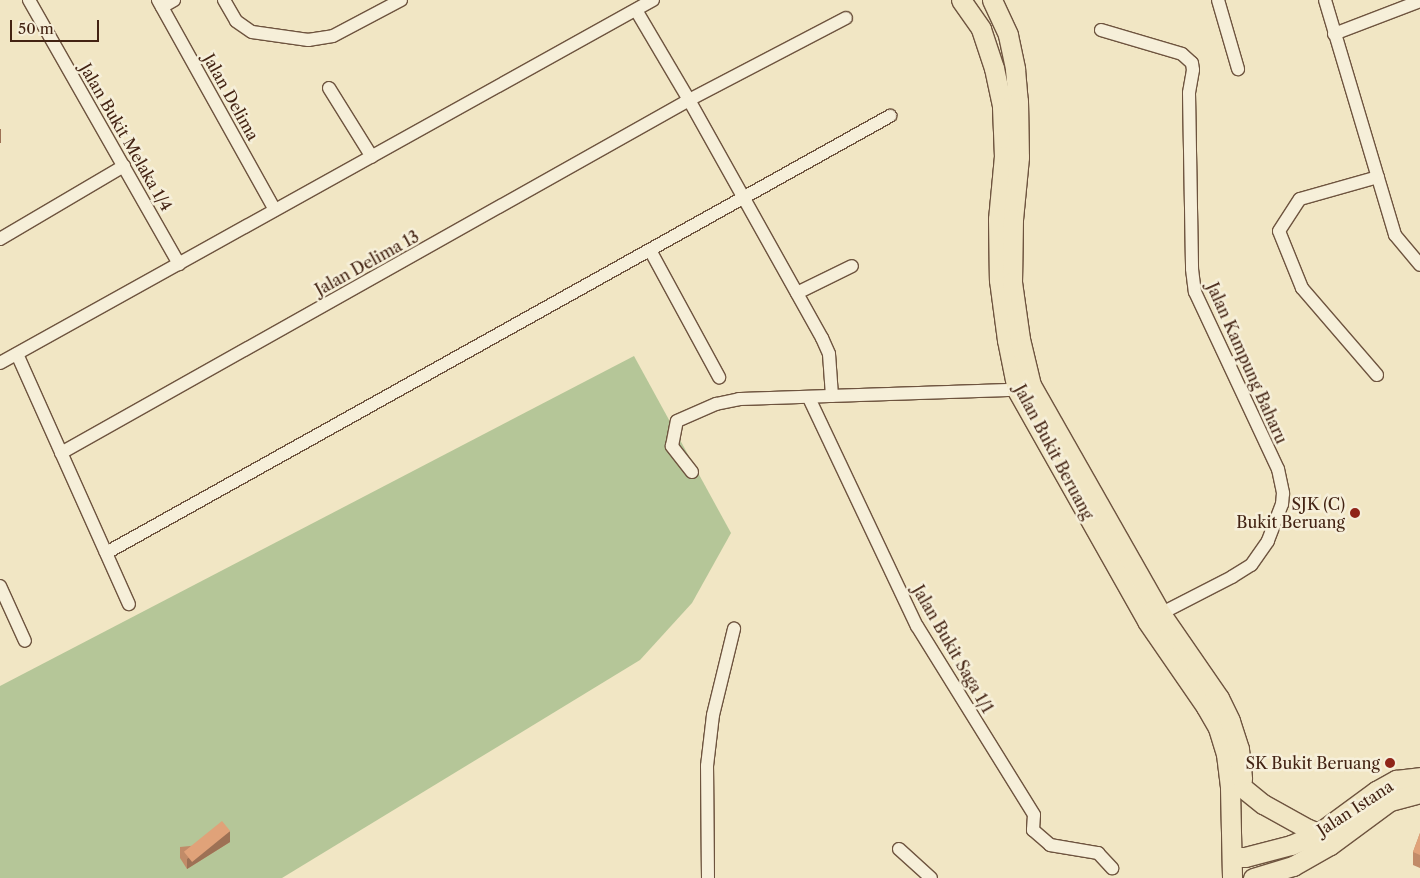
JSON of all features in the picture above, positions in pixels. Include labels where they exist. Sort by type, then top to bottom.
[{"type":"main road","name":"Jalan Bukit Beruang","points":[[992,0],[1008,35],[1015,69],[1018,101],[1019,157],[1013,219],[1012,282],[1020,339],[1032,385],[1154,617],[1218,698],[1230,721],[1239,749],[1243,788],[1239,857],[1232,878]]},
{"type":"main road","name":"Jalan Bukit Beruang","points":[[966,3],[981,28],[994,68],[1002,107],[1004,156],[998,219],[999,280],[1007,340],[1018,390],[1218,728],[1226,754],[1239,857],[1245,878]]},
{"type":"main road","name":"Jalan Istana","points":[[1239,857],[1291,845],[1319,833],[1376,791],[1396,780],[1420,777]]},
{"type":"main road","points":[[1243,788],[1269,807],[1308,829],[1319,833]]},
{"type":"main road","name":"Jalan Istana","points":[[1253,878],[1288,872],[1330,845],[1390,801],[1420,793]]},
{"type":"street","name":"Jalan Bukit Melaka 1/4","points":[[29,0],[179,264]]},
{"type":"street","points":[[160,4],[174,0]]},
{"type":"street","points":[[224,0],[236,21],[252,32],[308,40],[333,36],[402,0]]},
{"type":"street","points":[[0,363],[654,0]]},
{"type":"street","points":[[1218,0],[1238,69]]},
{"type":"street","points":[[1324,0],[1395,235],[1420,265]]},
{"type":"street","points":[[1334,34],[1420,1]]},
{"type":"street","name":"Jalan Delima","points":[[160,4],[275,210]]},
{"type":"street","points":[[636,10],[744,198],[829,354],[832,396]]},
{"type":"street","name":"Jalan Delima 13","points":[[61,453],[689,100],[846,18]]},
{"type":"street","name":"Jalan Kampung Baharu","points":[[1101,30],[1182,54],[1192,63],[1190,132],[1192,269],[1195,292],[1278,469],[1283,498],[1268,541],[1251,565],[1232,577],[1154,617]]},
{"type":"street","points":[[329,88],[372,157]]},
{"type":"street","points":[[106,553],[890,116]]},
{"type":"street","points":[[0,239],[124,166]]},
{"type":"street","points":[[1377,375],[1302,288],[1279,231],[1300,199],[1378,177]]},
{"type":"street","points":[[650,250],[719,377]]},
{"type":"street","points":[[797,293],[852,266]]},
{"type":"street","points":[[17,354],[129,604]]},
{"type":"street","points":[[692,472],[672,446],[677,421],[716,404],[739,399],[1018,390]]},
{"type":"street","name":"Jalan Bukit Saga 1/1","points":[[809,398],[918,626],[1034,814],[1034,830],[1050,845],[1098,854],[1112,868]]},
{"type":"street","points":[[0,586],[25,641]]},
{"type":"street","points":[[708,878],[707,766],[712,716],[728,645],[734,629]]},
{"type":"street","points":[[899,848],[931,878]]},
{"type":"green space","points":[[634,356],[731,533],[692,603],[640,660],[282,878],[0,878],[0,686]]},
{"type":"building","points":[[222,821],[230,831],[192,862],[184,852]]},
{"type":"building","points":[[1420,833],[1420,855],[1413,852]]},
{"type":"place","name":"SJK (C) Bukit Beruang","points":[[1355,513]]},
{"type":"place","name":"SK Bukit Beruang","points":[[1390,763]]}]
